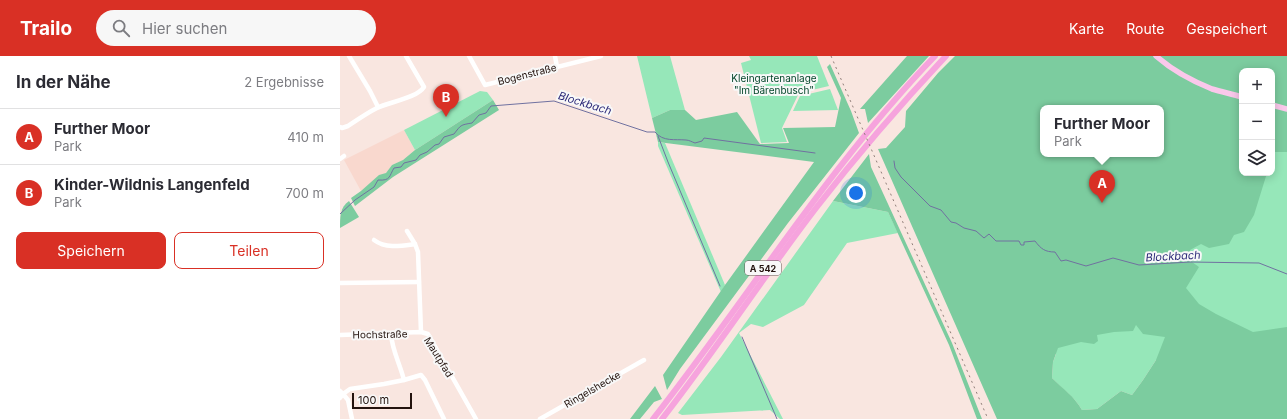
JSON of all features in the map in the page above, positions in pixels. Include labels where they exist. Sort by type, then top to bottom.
[{"type":"highway","name":"A 542","points":[[653,419],[806,210],[878,118],[935,56]]},
{"type":"highway","name":"A 542","points":[[663,418],[815,209],[882,126],[946,56]]},
{"type":"main road","points":[[1156,56],[1168,67],[1188,78],[1212,89],[1239,96]]},
{"type":"main road","points":[[1275,106],[1287,109]]},
{"type":"street","points":[[349,56],[378,107]]},
{"type":"street","points":[[340,127],[342,128],[348,126],[378,107],[422,91],[424,86],[406,56]]},
{"type":"street","name":"Bogenstraße","points":[[469,56],[486,85],[601,56]]},
{"type":"street","points":[[555,56],[557,67]]},
{"type":"street","name":"Mautpfad","points":[[407,231],[418,252],[420,332],[428,334],[476,419]]},
{"type":"street","points":[[374,240],[383,246],[415,244]]},
{"type":"street","points":[[340,283],[419,282]]},
{"type":"street","name":"Hochstraße","points":[[340,335],[420,332]]},
{"type":"street","points":[[391,334],[394,352],[401,367],[404,380]]},
{"type":"street","name":"Ringelshecke","points":[[540,419],[644,360]]},
{"type":"street","points":[[352,419],[348,400],[341,394],[350,389],[421,376],[425,380],[444,419]]},
{"type":"shaded area","points":[[404,130],[415,150],[403,160],[392,165],[386,173],[361,191],[344,160]]},
{"type":"green space","points":[[637,56],[670,56],[685,110],[670,110],[652,118]]},
{"type":"green space","name":"Kleingartenanlage \"Im Bärenbusch\"","points":[[749,56],[817,56],[829,86],[799,93],[782,128],[787,142],[761,143],[741,63],[751,60]]},
{"type":"green space","points":[[907,56],[929,56],[868,123],[865,109],[860,109]]},
{"type":"green space","points":[[955,56],[1287,56],[1287,152],[1275,152],[1275,68],[1239,68],[1239,176],[1266,176],[1254,215],[1244,232],[1234,235],[1229,244],[1209,248],[1201,244],[1190,250],[1192,262],[1199,267],[1186,288],[1199,304],[1253,332],[1287,327],[1287,419],[997,419],[878,149],[886,148],[905,127],[906,111],[938,73]],"holes":[[[1136,325],[1143,334],[1165,337],[1156,360],[1132,395],[1121,391],[1097,409],[1082,410],[1072,397],[1052,378],[1053,362],[1058,348],[1081,342],[1094,344],[1098,341],[1097,335],[1133,331]]]},
{"type":"green space","points":[[969,56],[1239,102],[1239,176],[1275,176],[1275,112],[1287,115],[1287,363],[1156,360],[1132,395],[1121,391],[1097,409],[1082,410],[1072,397],[1052,378],[1053,362],[1056,354]]},
{"type":"green space","points":[[830,64],[859,133],[788,223],[680,369],[667,390],[663,375],[725,285],[814,162],[658,142],[652,118],[670,110],[685,110],[696,120],[737,112],[760,144],[789,143],[783,128],[835,127],[841,98],[827,67]]},
{"type":"green space","points":[[830,89],[838,110],[793,111],[800,96]]},
{"type":"green space","points":[[480,91],[487,92],[493,100],[415,150],[404,130]]},
{"type":"green space","points":[[493,100],[499,110],[393,177],[355,206],[351,198],[379,175],[386,173],[392,165],[403,160],[415,150]]},
{"type":"green space","points":[[658,142],[665,143],[725,285],[721,292],[658,146]]},
{"type":"green space","points":[[869,154],[871,167],[952,343],[982,419],[977,419],[949,345],[888,212],[833,201]]},
{"type":"green space","points":[[349,201],[359,217],[340,228],[340,216],[342,209]]},
{"type":"green space","points":[[833,201],[888,212],[898,233],[847,243],[804,305],[763,327],[751,324],[739,333],[783,419],[780,419],[770,410],[682,415],[678,413],[721,357]]},
{"type":"green space","points":[[655,386],[662,399],[654,402],[640,419],[630,419]]},
{"type":"waterway","name":"Blockbach","points":[[340,214],[355,200],[374,187],[378,180],[387,179],[394,168],[401,167],[404,163],[416,160],[420,155],[439,144],[444,137],[454,134],[461,126],[472,123],[479,115],[486,113],[491,106],[554,101],[647,132],[655,132],[665,139],[687,140],[695,143],[702,141],[704,138],[815,153]]},
{"type":"waterway","points":[[658,136],[720,286]]},
{"type":"waterway","name":"Blockbach","points":[[894,161],[895,168],[901,177],[930,206],[941,210],[951,222],[964,228],[976,231],[984,238],[989,234],[996,241],[1019,241],[1021,245],[1024,245],[1024,242],[1035,241],[1044,250],[1055,252],[1061,261],[1066,260],[1086,266],[1113,258],[1139,265],[1190,262],[1259,263],[1287,274]]},
{"type":"waterway","points":[[742,337],[777,419]]},
{"type":"railway","points":[[831,56],[988,419]]},
{"type":"place","name":"Kinder-Wildnis Langenfeld","points":[[446,117]]},
{"type":"place","name":"Further Moor","points":[[1102,203]]}]
